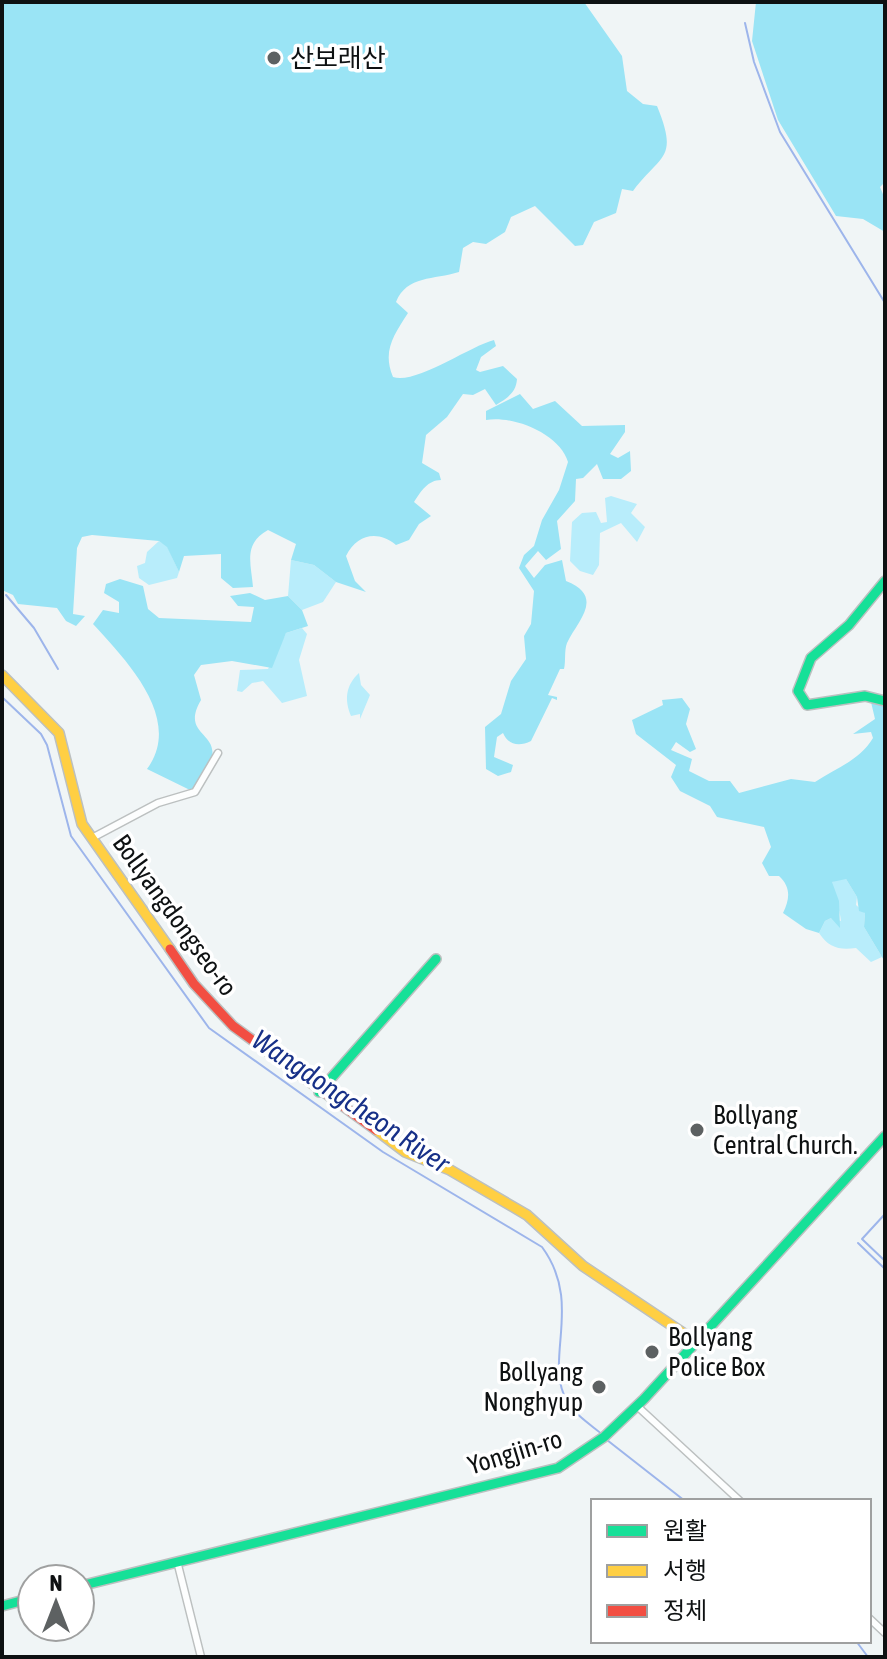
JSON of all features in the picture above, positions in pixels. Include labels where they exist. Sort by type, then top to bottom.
[{"type":"street","points":[[885,581],[849,625],[811,658],[798,691],[807,705],[817,706],[860,694],[871,694],[885,701]]},
{"type":"street","name":"Bollyangdongseo-ro","points":[[2,675],[58,731],[66,753],[71,799],[92,838],[213,1007],[233,1026],[405,1152],[450,1170],[527,1215],[583,1266],[698,1343]]},
{"type":"street","points":[[92,838],[158,803],[195,792],[218,753]]},
{"type":"street","points":[[321,1090],[436,959]]},
{"type":"street","name":"Yongjin-ro","points":[[96,1582],[558,1468],[601,1441],[637,1406],[885,1136]]},
{"type":"street","points":[[637,1406],[738,1499]]},
{"type":"street","points":[[177,1561],[201,1657]]},
{"type":"shaded area","points":[[2,2],[584,2],[622,56],[627,91],[643,104],[657,106],[666,137],[664,155],[633,191],[622,189],[616,213],[594,222],[583,245],[575,246],[535,206],[511,217],[505,232],[486,244],[473,242],[463,248],[459,272],[422,280],[401,293],[396,302],[408,313],[389,351],[393,377],[403,378],[428,371],[494,340],[496,346],[481,357],[476,370],[480,372],[503,366],[517,379],[513,392],[496,405],[485,389],[473,395],[463,394],[447,417],[426,435],[422,463],[439,473],[441,480],[429,484],[414,502],[431,516],[419,524],[409,540],[396,545],[375,536],[356,543],[346,556],[355,581],[366,592],[336,582],[314,565],[291,560],[296,544],[268,530],[255,541],[250,555],[253,587],[233,588],[221,578],[221,554],[184,556],[179,572],[167,547],[159,541],[92,535],[82,537],[77,548],[73,614],[85,616],[76,626],[66,621],[57,608],[18,604],[13,595],[2,590]]},
{"type":"shaded area","points":[[756,2],[885,2],[885,182],[880,187],[885,199],[885,232],[863,219],[836,216],[778,120],[752,41]]},
{"type":"shaded area","points":[[520,394],[533,409],[555,401],[582,426],[625,425],[625,432],[610,454],[618,458],[630,451],[631,471],[621,479],[603,479],[597,464],[583,478],[576,479],[575,501],[557,521],[561,549],[546,560],[538,551],[525,566],[534,578],[545,565],[562,560],[566,581],[578,587],[587,602],[582,618],[567,643],[564,669],[560,669],[548,695],[557,697],[557,700],[552,698],[531,741],[522,744],[511,742],[503,733],[497,737],[494,757],[513,765],[511,772],[498,776],[486,769],[485,727],[501,714],[511,681],[526,659],[524,636],[531,624],[534,591],[519,568],[524,555],[534,546],[568,462],[556,443],[546,435],[522,424],[486,420],[486,411]]},
{"type":"shaded area","points":[[611,496],[637,504],[631,513],[645,527],[637,542],[621,523],[600,533],[599,565],[593,575],[580,571],[570,561],[572,522],[582,513],[596,512],[601,523],[607,522],[605,498]]},
{"type":"shaded area","points":[[159,541],[167,546],[179,572],[177,578],[149,585],[139,578],[137,566],[145,563],[147,552]]},
{"type":"shaded area","points":[[291,560],[314,565],[336,582],[323,602],[302,610],[288,596]]},
{"type":"shaded area","points":[[120,579],[143,586],[148,609],[159,618],[251,622],[254,607],[238,606],[230,596],[250,593],[265,600],[288,596],[302,610],[308,626],[286,633],[272,668],[232,661],[201,665],[194,675],[201,700],[195,720],[210,742],[212,757],[192,791],[147,769],[157,750],[159,730],[155,711],[134,673],[93,624],[103,610],[119,613],[119,602],[104,593],[106,584]]},
{"type":"shaded area","points":[[302,628],[307,634],[299,660],[307,696],[282,703],[263,681],[252,683],[242,692],[237,691],[240,670],[268,669],[286,633]]},
{"type":"shaded area","points":[[359,673],[361,685],[370,695],[360,719],[360,714],[351,716],[347,704],[349,687]]},
{"type":"shaded area","points":[[682,698],[690,709],[686,724],[696,749],[690,752],[676,742],[671,750],[692,759],[689,771],[709,781],[730,781],[739,793],[791,779],[815,782],[839,768],[861,753],[873,738],[871,732],[853,734],[875,719],[871,702],[885,707],[885,962],[864,927],[865,913],[859,911],[857,897],[846,879],[832,882],[839,901],[840,928],[831,918],[825,921],[819,933],[806,929],[783,913],[788,898],[786,884],[779,876],[769,876],[762,863],[771,847],[764,827],[717,817],[710,806],[680,791],[671,777],[676,765],[636,734],[632,720],[663,705],[662,700]]},
{"type":"shaded area","points":[[846,879],[857,897],[856,905],[865,913],[864,927],[882,957],[871,962],[856,948],[835,947],[819,933],[825,921],[831,918],[841,921],[832,882]]},
{"type":"waterway","points":[[745,23],[754,62],[780,132],[885,303]]},
{"type":"waterway","points":[[6,595],[34,628],[58,669]]},
{"type":"waterway","name":"Wangdongcheon River","points":[[2,697],[41,734],[47,745],[71,836],[209,1028],[383,1152],[542,1247],[554,1268],[560,1289],[561,1385],[574,1411],[603,1435]]},
{"type":"waterway","points":[[885,1214],[862,1239],[885,1261]]},
{"type":"waterway","points":[[858,1243],[885,1269]]},
{"type":"waterway","name":"Wangdongcheon River","points":[[607,1440],[682,1499]]},
{"type":"waterway","name":"Wangdongcheon River","points":[[858,1643],[868,1657]]},
{"type":"traffic: fast","points":[[885,581],[849,625],[811,658],[798,691],[807,705],[865,696],[885,701]]},
{"type":"traffic: fast","points":[[319,1092],[436,959]]},
{"type":"traffic: fast","points":[[96,1582],[558,1468],[604,1437],[644,1399],[885,1136]]},
{"type":"traffic: fast","points":[[2,1606],[16,1602]]},
{"type":"traffic: slow","points":[[2,675],[59,733],[82,824],[170,949]]},
{"type":"traffic: slow","points":[[376,1130],[405,1152],[450,1170],[527,1215],[583,1266],[698,1343]]},
{"type":"traffic: jam","points":[[170,949],[194,984],[233,1026],[376,1130]]},
{"type":"place","name":"산보래산","points":[[274,58]]},
{"type":"place","name":"Bollyang Central Church.","points":[[697,1130]]},
{"type":"place","name":"Bollyang Police Box","points":[[652,1352]]},
{"type":"place","name":"Bollyang Nonghyup","points":[[599,1387]]}]
